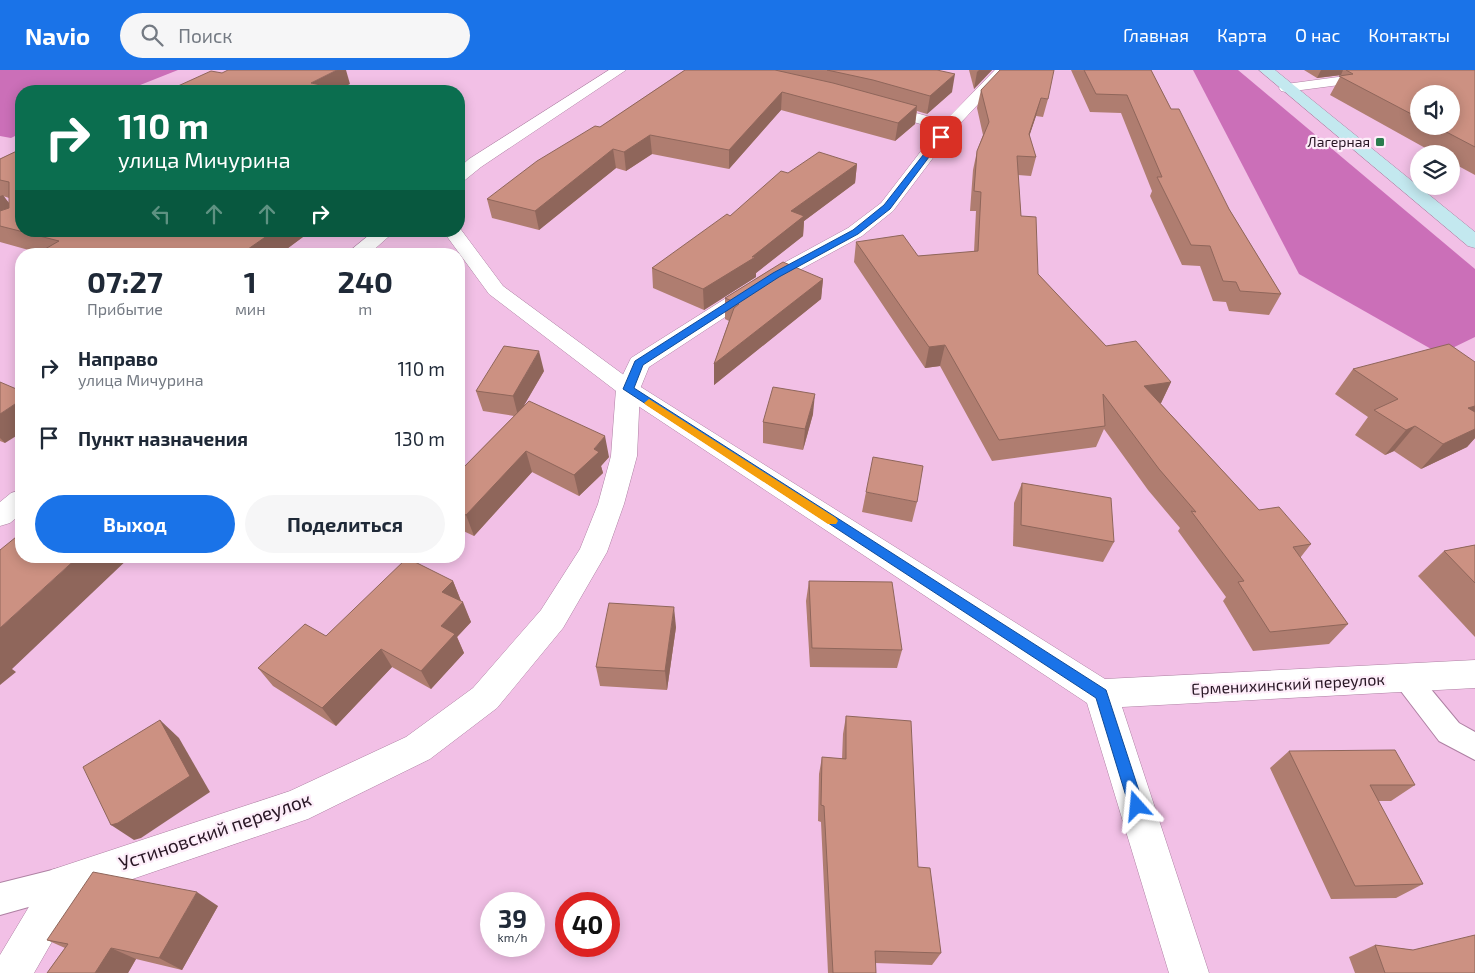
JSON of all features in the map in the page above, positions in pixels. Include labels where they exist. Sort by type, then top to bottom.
[{"type":"main road","points":[[1266,70],[1475,242]]},
{"type":"street","points":[[465,171],[619,70]]},
{"type":"street","name":"Устиновский переулок","points":[[64,883],[295,807],[418,748],[485,698],[552,619],[593,552],[612,504],[624,456],[628,389],[639,363],[776,275],[856,232],[887,207],[948,127],[1003,70]]},
{"type":"street","points":[[1286,88],[1370,77],[1390,70]]},
{"type":"street","points":[[861,103],[948,127]]},
{"type":"street","points":[[364,248],[378,237]]},
{"type":"street","points":[[456,237],[465,248]]},
{"type":"street","points":[[465,248],[496,290],[628,389],[1101,694],[1190,973]]},
{"type":"street","points":[[0,516],[15,505]]},
{"type":"street","name":"Ерменихинский переулок","points":[[1101,694],[1475,674]]},
{"type":"street","points":[[12,973],[64,883]]},
{"type":"lane","points":[[1406,678],[1449,732],[1475,747]]},
{"type":"lane","points":[[0,899],[64,883]]},
{"type":"shaded area","points":[[0,70],[178,70],[140,85],[15,85],[15,136],[11,138],[0,136]]},
{"type":"shaded area","points":[[1193,70],[1238,70],[1475,269],[1475,337],[1440,354],[1299,274]]},
{"type":"building","points":[[228,70],[337,70],[311,83],[321,85],[180,85],[211,71],[222,73]]},
{"type":"building","points":[[685,70],[775,70],[833,83],[917,106],[898,123],[782,92],[729,150],[650,135],[624,152],[613,149],[535,211],[487,199],[537,161],[595,126],[600,127]]},
{"type":"building","points":[[827,70],[937,70],[955,74],[930,96],[873,80]]},
{"type":"building","points":[[1000,70],[1054,70],[1048,99],[1041,98],[1029,134],[1036,157],[1017,156],[1021,216],[1036,217],[1038,274],[1106,346],[1136,341],[1171,382],[1144,386],[1259,510],[1279,507],[1311,544],[1293,547],[1348,624],[1270,632],[1238,582],[1244,581],[1191,511],[1196,512],[1159,469],[1103,394],[1105,426],[999,440],[945,345],[929,347],[856,242],[903,235],[918,256],[978,251],[981,192],[974,191],[977,151],[989,122],[981,90]]},
{"type":"building","points":[[1084,70],[1151,70],[1171,109],[1179,109],[1229,209],[1281,294],[1240,291],[1236,282],[1223,281],[1210,246],[1191,245],[1157,177],[1162,177],[1127,95],[1096,94]]},
{"type":"building","points":[[1346,70],[1475,70],[1475,147],[1452,135],[1460,135],[1460,85],[1410,85],[1410,113],[1339,76],[1353,74]]},
{"type":"building","points":[[15,152],[15,230],[0,226],[0,211],[9,208],[9,182],[0,180],[0,159]]},
{"type":"building","points":[[819,152],[857,164],[791,211],[804,216],[752,257],[757,256],[703,289],[652,268],[727,214],[730,216],[781,171],[788,173]]},
{"type":"building","points":[[43,237],[265,237],[250,248],[47,248],[59,241]]},
{"type":"building","points":[[783,262],[823,279],[714,364],[734,308],[739,304],[725,298]]},
{"type":"building","points":[[1449,344],[1475,362],[1475,406],[1468,408],[1475,412],[1475,429],[1443,444],[1415,426],[1406,430],[1374,410],[1398,399],[1353,369]]},
{"type":"building","points":[[504,346],[539,351],[513,396],[476,391]]},
{"type":"building","points":[[0,382],[15,388],[15,404],[0,414]]},
{"type":"building","points":[[773,387],[815,394],[805,429],[763,422]]},
{"type":"building","points":[[529,401],[605,436],[594,449],[599,452],[574,475],[526,451],[466,515],[465,466]]},
{"type":"building","points":[[873,457],[923,466],[917,502],[866,492]]},
{"type":"building","points":[[1022,483],[1111,498],[1114,542],[1021,525]]},
{"type":"building","points":[[15,538],[15,563],[71,563],[0,628],[0,550]]},
{"type":"building","points":[[1475,545],[1475,583],[1444,551]]},
{"type":"building","points":[[402,563],[417,563],[453,581],[442,592],[463,602],[441,626],[455,634],[421,671],[381,649],[322,708],[258,668],[305,624],[326,636]]},
{"type":"building","points":[[809,581],[892,582],[902,650],[812,648]]},
{"type":"building","points":[[609,603],[674,607],[665,671],[596,667]]},
{"type":"building","points":[[846,716],[911,721],[918,867],[930,868],[941,953],[875,951],[876,973],[833,973],[824,806],[821,805],[822,757],[846,759]]},
{"type":"building","points":[[160,720],[190,776],[118,823],[111,825],[83,767]]},
{"type":"building","points":[[1395,750],[1415,785],[1370,785],[1423,884],[1355,886],[1289,751]]},
{"type":"building","points":[[93,872],[197,892],[159,958],[111,948],[95,973],[47,973],[68,944],[47,940]]},
{"type":"building","points":[[1475,935],[1475,973],[1385,973],[1375,945],[1413,950]]},
{"type":"slow traffic","points":[[649,403],[832,521]]},
{"type":"place","name":"Лагерная","points":[[1380,142]]},
{"type":"route","points":[[941,137],[887,207],[856,232],[776,275],[689,333],[639,363],[628,389],[1101,694],[1137,806]]}]
